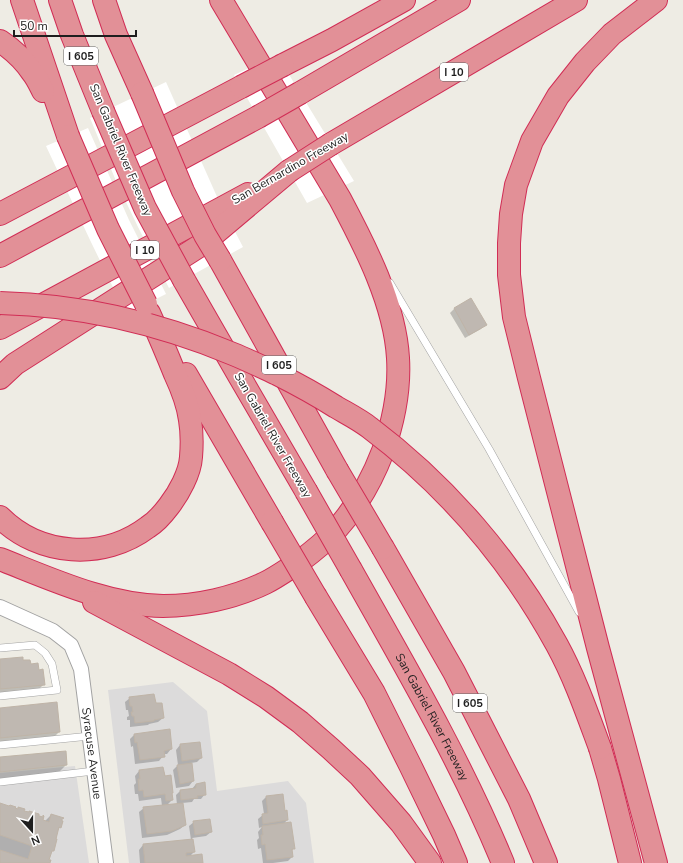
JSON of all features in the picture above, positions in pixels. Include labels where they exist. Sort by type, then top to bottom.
[{"type":"highway","points":[[22,0],[68,136],[108,229],[146,304],[272,522],[374,693],[414,772],[456,863]]},
{"type":"highway","name":"San Gabriel River Freeway","points":[[60,0],[72,35],[145,208],[184,280],[306,491],[434,718],[489,829],[503,863]]},
{"type":"highway","name":"I 605","points":[[104,0],[116,35],[183,191],[204,235],[220,260],[337,470],[454,672],[519,799],[546,863]]},
{"type":"highway","points":[[0,559],[55,581],[102,596],[136,604],[163,606],[192,604],[214,600],[242,592],[265,583],[284,572],[316,548],[334,532],[346,517],[363,493],[376,468],[389,434],[394,413],[398,384],[398,358],[395,335],[384,294],[357,231],[340,199],[221,0]]},
{"type":"highway","points":[[0,214],[332,40],[404,0]]},
{"type":"highway","points":[[0,256],[258,117],[459,0]]},
{"type":"highway","name":"San Bernardino Freeway","points":[[0,328],[289,171],[576,0]]},
{"type":"highway","points":[[656,0],[612,34],[585,62],[558,96],[532,141],[516,185],[511,214],[509,243],[509,275],[514,317],[598,648],[656,863]]},
{"type":"highway","points":[[0,41],[20,57],[32,72],[68,136]]},
{"type":"highway","points":[[0,378],[15,364],[201,245],[289,171]]},
{"type":"highway","points":[[0,303],[66,308],[106,314],[181,334],[235,354],[292,382],[368,427],[392,445],[448,497],[476,527],[504,562],[539,614],[558,646],[575,684],[600,748],[630,863]]},
{"type":"highway","points":[[0,517],[24,535],[42,543],[58,548],[77,550],[96,549],[116,544],[134,536],[148,527],[175,499],[186,478],[191,458],[192,442],[190,420],[184,396],[146,304]]},
{"type":"highway","points":[[55,581],[229,674],[300,722],[360,776],[401,824],[430,863]]},
{"type":"street","name":"Syracuse Avenue","points":[[0,607],[53,631],[71,645],[81,669],[106,863]]},
{"type":"lane","points":[[340,199],[384,273]]},
{"type":"lane","points":[[388,280],[505,477],[568,590],[598,648]]},
{"type":"lane","points":[[0,648],[35,645],[45,653],[52,664],[57,690],[0,696]]},
{"type":"lane","points":[[0,745],[90,736]]},
{"type":"lane","points":[[0,782],[94,771]]},
{"type":"shaded area","points":[[173,682],[207,711],[217,791],[288,781],[306,803],[314,863],[129,863],[108,690]]},
{"type":"shaded area","points":[[75,766],[89,863],[0,863],[0,773]]},
{"type":"pier","points":[[277,55],[354,181],[307,203],[234,75]]},
{"type":"pier","points":[[166,82],[218,199],[243,247],[169,288],[116,181],[90,118]]},
{"type":"pier","points":[[88,128],[129,220],[166,294],[126,314],[46,146]]},
{"type":"building","points":[[471,298],[487,325],[469,335],[454,308]]},
{"type":"building","points":[[23,657],[23,660],[30,660],[31,664],[38,663],[39,670],[43,669],[45,685],[0,689],[0,659]]},
{"type":"building","points":[[154,694],[156,703],[162,703],[164,718],[154,721],[135,723],[134,716],[132,716],[131,712],[133,712],[132,706],[130,706],[129,697]]},
{"type":"building","points":[[57,702],[60,732],[0,738],[0,708]]},
{"type":"building","points":[[170,729],[172,749],[164,751],[165,757],[140,760],[134,734]]},
{"type":"building","points":[[200,742],[202,758],[182,761],[180,744]]},
{"type":"building","points":[[66,751],[67,765],[0,772],[0,757]]},
{"type":"building","points":[[192,763],[194,781],[180,784],[177,765]]},
{"type":"building","points":[[163,767],[165,776],[171,775],[173,800],[166,801],[165,794],[144,797],[143,790],[139,791],[139,770]]},
{"type":"building","points":[[205,782],[206,795],[197,796],[198,798],[181,800],[180,790],[196,788],[196,784]]},
{"type":"building","points":[[283,794],[285,811],[287,810],[288,820],[263,824],[262,814],[268,813],[266,796]]},
{"type":"building","points":[[0,803],[16,807],[15,808],[18,809],[18,807],[25,809],[24,811],[39,814],[39,816],[43,817],[43,815],[44,816],[43,820],[49,822],[51,814],[64,818],[62,819],[63,821],[61,828],[59,827],[54,851],[52,851],[49,860],[51,860],[50,863],[0,863],[0,850],[28,859],[32,846],[0,835]]},
{"type":"building","points":[[183,803],[186,825],[172,831],[147,834],[143,807]]},
{"type":"building","points":[[210,819],[212,832],[195,835],[193,821]]},
{"type":"building","points":[[291,822],[295,849],[292,849],[293,857],[267,860],[265,844],[262,845],[262,826]]},
{"type":"building","points":[[193,839],[195,852],[186,853],[186,856],[202,854],[203,863],[145,863],[143,844]]}]
